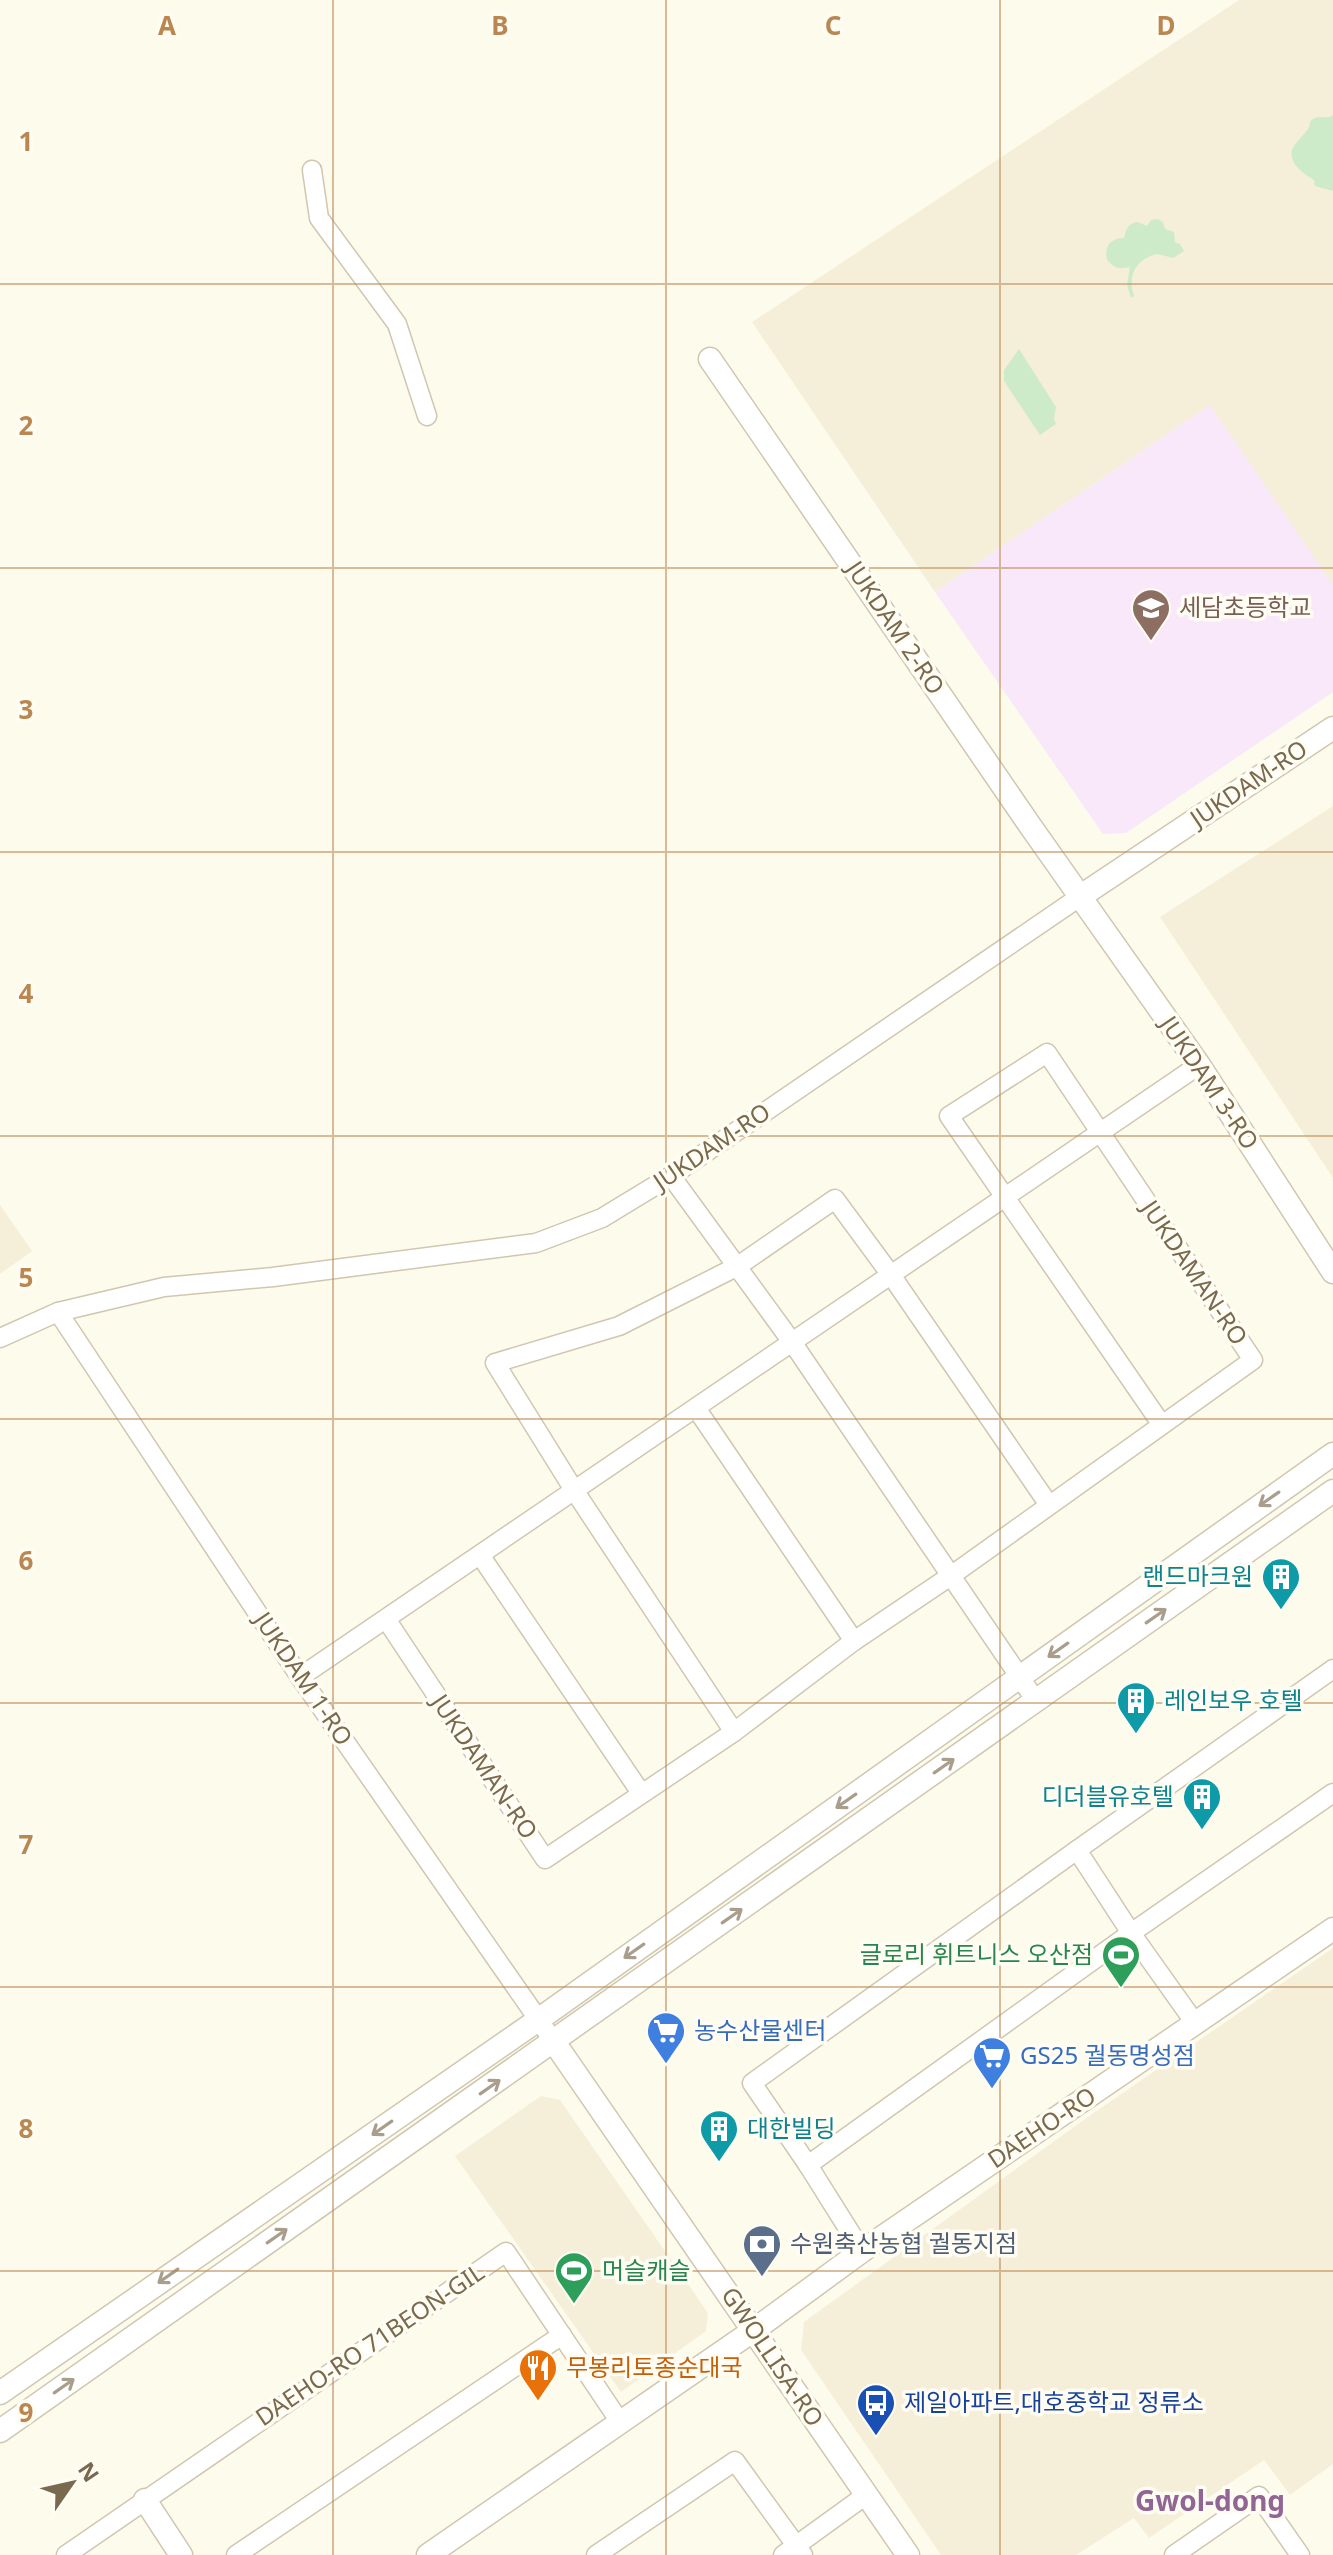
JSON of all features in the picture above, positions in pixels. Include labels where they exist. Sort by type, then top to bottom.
[{"type":"street","points":[[312,170],[319,218],[397,324],[427,416]]},
{"type":"street","name":"JUKDAM 2-RO","points":[[710,359],[1081,896]]},
{"type":"street","name":"JUKDAM-RO","points":[[0,1338],[58,1312],[164,1287],[273,1277],[536,1243],[602,1218],[671,1176],[1333,728]]},
{"type":"street","name":"JUKDAM 3-RO","points":[[1081,896],[1199,1065],[1333,1272]]},
{"type":"street","name":"JUKDAMAN-RO","points":[[386,1619],[545,1859],[734,1732],[854,1641],[952,1575],[1049,1505],[1162,1425],[1253,1360],[1047,1053],[949,1116],[1162,1425]]},
{"type":"street","points":[[300,1677],[1199,1065]]},
{"type":"street","points":[[671,1176],[792,1342],[1036,1701]]},
{"type":"street","points":[[734,1732],[574,1490],[495,1363],[619,1326],[738,1266],[835,1199],[1049,1505]]},
{"type":"street","name":"JUKDAM 1-RO","points":[[58,1312],[300,1677],[554,2042]]},
{"type":"street","points":[[696,1408],[854,1641]]},
{"type":"street","points":[[0,2393],[538,2020],[1333,1454]]},
{"type":"street","points":[[0,2431],[1332,1492]]},
{"type":"street","points":[[480,1555],[641,1793]]},
{"type":"street","points":[[862,2251],[752,2083],[1333,1669]]},
{"type":"street","points":[[808,2165],[1131,1933],[1333,1793]]},
{"type":"street","points":[[1077,1850],[1195,2023]]},
{"type":"street","name":"DAEHO-RO","points":[[428,2555],[754,2330],[862,2251],[1333,1929]]},
{"type":"street","name":"GWOLLISA-RO","points":[[554,2042],[908,2555]]},
{"type":"street","name":"DAEHO-RO 71BEON-GIL","points":[[66,2555],[506,2252],[620,2422]]},
{"type":"street","points":[[236,2555],[562,2335]]},
{"type":"street","points":[[596,2555],[735,2461],[794,2552],[866,2495]]},
{"type":"street","points":[[1174,2555],[1259,2496],[1300,2555]]},
{"type":"street","points":[[145,2500],[181,2555]]},
{"type":"shaded area","points":[[1239,0],[1333,0],[1333,586],[1210,405],[935,592],[752,322]]},
{"type":"shaded area","name":"세담초등학교","points":[[1210,405],[1333,585],[1333,692],[1126,833],[1103,834],[935,592]]},
{"type":"shaded area","points":[[1333,806],[1333,1178],[1160,917]]},
{"type":"shaded area","points":[[0,1205],[32,1251],[0,1274]]},
{"type":"shaded area","points":[[1333,1948],[1333,2464],[1290,2495],[1264,2460],[1149,2538],[1134,2518],[1076,2555],[941,2555],[801,2350],[804,2322],[1085,2119]]},
{"type":"shaded area","points":[[541,2096],[560,2100],[708,2313],[706,2331],[621,2392],[455,2156]]},
{"type":"green space","points":[[1333,115],[1333,191],[1315,186],[1314,180],[1298,168],[1291,155],[1311,120]]},
{"type":"green space","points":[[1158,219],[1165,229],[1174,232],[1175,242],[1184,251],[1173,258],[1157,254],[1150,256],[1139,264],[1133,275],[1134,296],[1131,298],[1127,285],[1130,267],[1118,268],[1110,263],[1106,255],[1107,247],[1115,240],[1124,238],[1132,224],[1138,222],[1147,226],[1151,220]]},
{"type":"green space","points":[[1019,349],[1056,407],[1056,424],[1040,435],[1004,381],[1004,370]]},
{"type":"place","name":"세담초등학교","points":[[1151,642]]},
{"type":"place","name":"랜드마크원","points":[[1281,1611]]},
{"type":"place","name":"레인보우 호텔","points":[[1136,1735]]},
{"type":"place","name":"디더블유호텔","points":[[1202,1831]]},
{"type":"place","name":"글로리 휘트니스 오산점","points":[[1121,1989]]},
{"type":"place","name":"농수산물센터","points":[[666,2065]]},
{"type":"place","name":"GS25 궐동명성점","points":[[992,2090]]},
{"type":"place","name":"대한빌딩","points":[[719,2163]]},
{"type":"place","name":"수원축산농협 궐동지점","points":[[762,2278]]},
{"type":"place","name":"머슬캐슬","points":[[574,2305]]},
{"type":"place","name":"무봉리토종순대국","points":[[538,2402]]},
{"type":"place","name":"제일아파트,대호중학교 정류소","points":[[876,2437]]},
{"type":"district","name":"Gwol-dong","points":[[1210,2501]]}]
